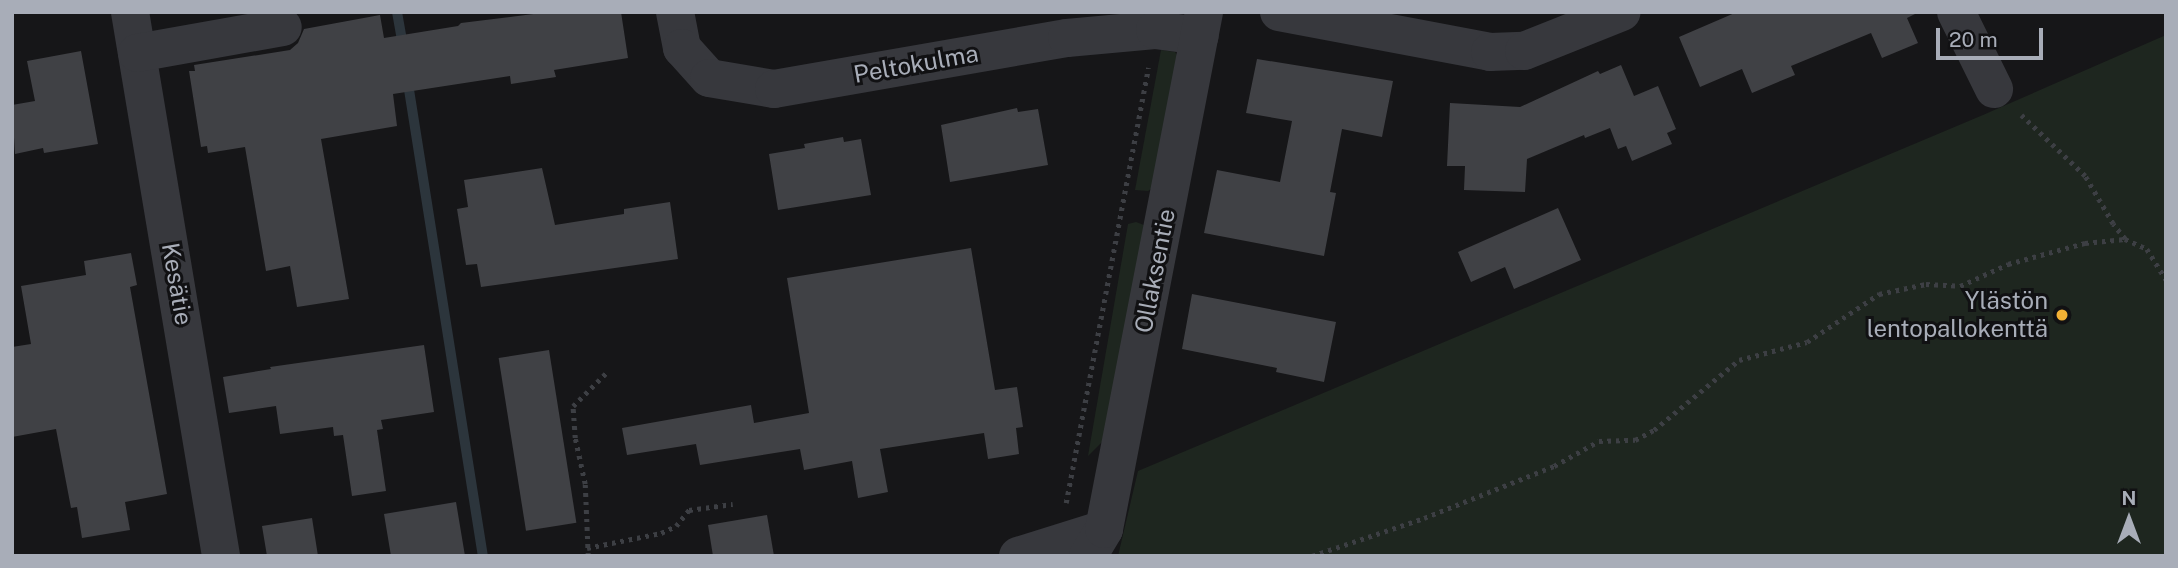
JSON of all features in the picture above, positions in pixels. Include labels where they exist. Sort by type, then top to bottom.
[{"type":"street","name":"Kesätie","points":[[130,12],[221,556]]},
{"type":"street","name":"Peltokulma","points":[[675,12],[682,48],[709,78],[774,89],[1067,38],[1202,24]]},
{"type":"street","points":[[1279,12],[1490,52],[1524,51],[1622,12]]},
{"type":"street","points":[[1956,12],[1994,89]]},
{"type":"street","name":"Ollaksentie","points":[[1083,543],[1202,24]]},
{"type":"street","points":[[137,53],[283,27]]},
{"type":"street","points":[[1018,556],[1083,543]]},
{"type":"path","points":[[1083,543],[1155,30]]},
{"type":"path","points":[[1994,89],[2085,176],[2113,224],[2125,239],[2147,249],[2166,279]]},
{"type":"path","points":[[1312,556],[1424,518],[1554,466],[1599,442],[1635,440],[1654,430],[1740,360],[1807,342],[1879,294],[1926,284],[1960,286],[2008,264],[2085,243],[2125,239]]},
{"type":"path","points":[[588,556],[585,484],[575,438],[573,406],[606,373]]},
{"type":"path","points":[[586,548],[661,533],[676,526],[689,510],[733,504]]},
{"type":"shaded area","points":[[2166,35],[2166,556],[1118,556],[1138,471],[1983,115]]},
{"type":"shaded area","points":[[1161,50],[1175,52],[1179,58],[1154,187],[1148,191],[1135,190]]},
{"type":"shaded area","points":[[1136,222],[1144,225],[1107,437],[1088,456],[1128,224]]},
{"type":"building","points":[[549,12],[621,12],[628,58],[554,70],[556,77],[511,84],[510,76],[393,94],[397,126],[321,139],[349,299],[297,307],[290,266],[266,271],[245,147],[208,153],[207,146],[201,147],[189,71],[195,71],[194,65],[290,50],[298,43],[304,29],[380,15],[384,38],[458,26],[461,23]]},
{"type":"building","points":[[1737,12],[1919,12],[1907,18],[1918,43],[1882,58],[1871,33],[1791,66],[1795,75],[1752,93],[1742,69],[1700,87],[1679,37]]},
{"type":"building","points":[[81,51],[98,144],[44,153],[43,148],[15,154],[12,105],[35,101],[27,61]]},
{"type":"building","points":[[1257,59],[1393,81],[1382,137],[1342,129],[1330,192],[1336,193],[1324,256],[1204,233],[1217,170],[1280,182],[1292,121],[1246,113]]},
{"type":"building","points":[[1621,65],[1634,96],[1658,86],[1676,129],[1667,133],[1672,144],[1632,161],[1626,146],[1618,149],[1610,128],[1585,138],[1584,135],[1527,159],[1525,192],[1464,190],[1465,166],[1447,166],[1450,103],[1520,107],[1598,71],[1600,74]]},
{"type":"building","points":[[1017,108],[1018,112],[1038,109],[1048,165],[950,182],[941,125]]},
{"type":"building","points":[[843,137],[844,142],[861,139],[871,195],[778,210],[769,154],[805,148],[804,144]]},
{"type":"building","points":[[542,168],[555,225],[624,214],[624,209],[670,202],[678,259],[481,287],[477,264],[466,265],[457,209],[468,207],[464,180]]},
{"type":"building","points":[[1558,208],[1581,260],[1514,289],[1505,267],[1471,282],[1458,252]]},
{"type":"building","points":[[971,248],[995,390],[1017,387],[1023,427],[1016,428],[1019,454],[988,459],[984,433],[880,449],[888,492],[858,498],[852,461],[804,470],[800,449],[700,465],[696,444],[627,455],[622,428],[751,405],[754,423],[809,413],[787,278]]},
{"type":"building","points":[[131,253],[137,285],[130,287],[167,494],[125,502],[130,530],[82,538],[77,507],[71,508],[56,429],[12,437],[12,347],[31,344],[21,286],[86,275],[84,261]]},
{"type":"building","points":[[1192,294],[1336,322],[1324,382],[1276,372],[1277,368],[1182,349]]},
{"type":"building","points":[[424,345],[434,412],[381,420],[383,429],[377,430],[386,491],[352,496],[343,435],[334,436],[333,427],[280,434],[276,406],[229,413],[223,377],[271,369],[270,367]]},
{"type":"building","points":[[549,350],[576,523],[526,531],[499,358]]},
{"type":"building","points":[[456,502],[465,556],[391,556],[384,514]]},
{"type":"building","points":[[767,515],[774,556],[713,556],[708,525]]},
{"type":"building","points":[[312,518],[318,556],[267,556],[262,526]]},
{"type":"waterway","points":[[397,12],[403,47]]},
{"type":"waterway","points":[[407,77],[483,556]]},
{"type":"place","name":"Ylästön lentopallokenttä","points":[[2062,315]]}]
